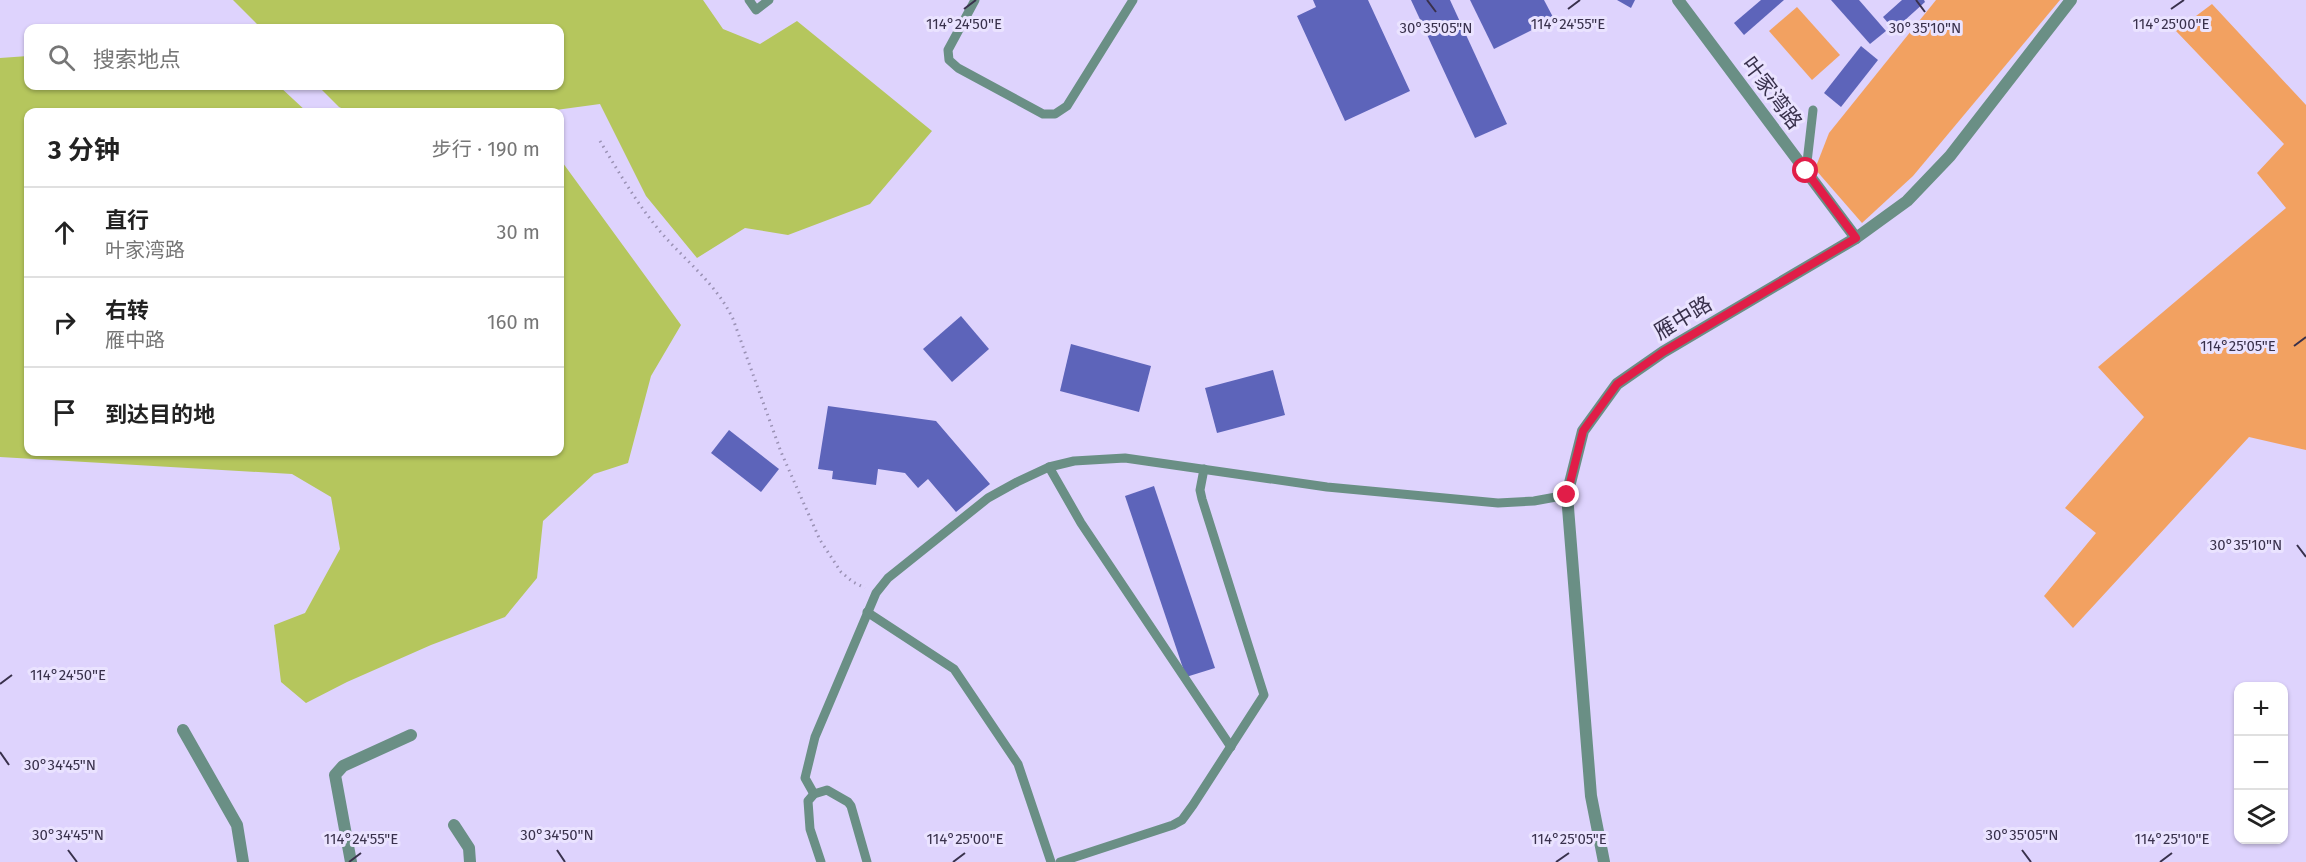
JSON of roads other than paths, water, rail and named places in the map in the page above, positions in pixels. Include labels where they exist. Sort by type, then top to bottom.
[{"type":"street","name":"叶家湾路","points":[[1678,0],[1856,238]]},
{"type":"street","name":"雁中路","points":[[1604,862],[1591,796],[1567,495],[1583,431],[1617,384],[1663,352],[1856,238],[1907,201],[1950,156],[2071,0]]},
{"type":"street","points":[[183,730],[237,825],[243,862]]},
{"type":"street","points":[[351,862],[335,775],[343,766],[411,735]]},
{"type":"street","points":[[454,825],[469,848],[470,862]]},
{"type":"lane","points":[[749,0],[756,10],[769,0]]},
{"type":"lane","points":[[975,0],[948,50],[949,60],[958,68],[1043,114],[1055,114],[1067,106],[1133,0]]},
{"type":"lane","points":[[1806,171],[1813,110]]},
{"type":"lane","points":[[814,794],[805,778],[811,747],[876,593],[888,578],[988,498],[1049,467],[1074,461],[1125,458],[1327,487],[1498,503],[1534,501],[1567,495]]},
{"type":"lane","points":[[1049,467],[1081,523],[1231,747]]},
{"type":"lane","points":[[1060,862],[1182,820],[1264,695],[1202,499],[1200,490],[1204,469]]},
{"type":"lane","points":[[867,612],[954,669],[1018,764],[1051,862]]},
{"type":"lane","points":[[821,862],[810,829],[807,806],[814,794],[827,789],[848,802],[853,811],[867,862]]}]
